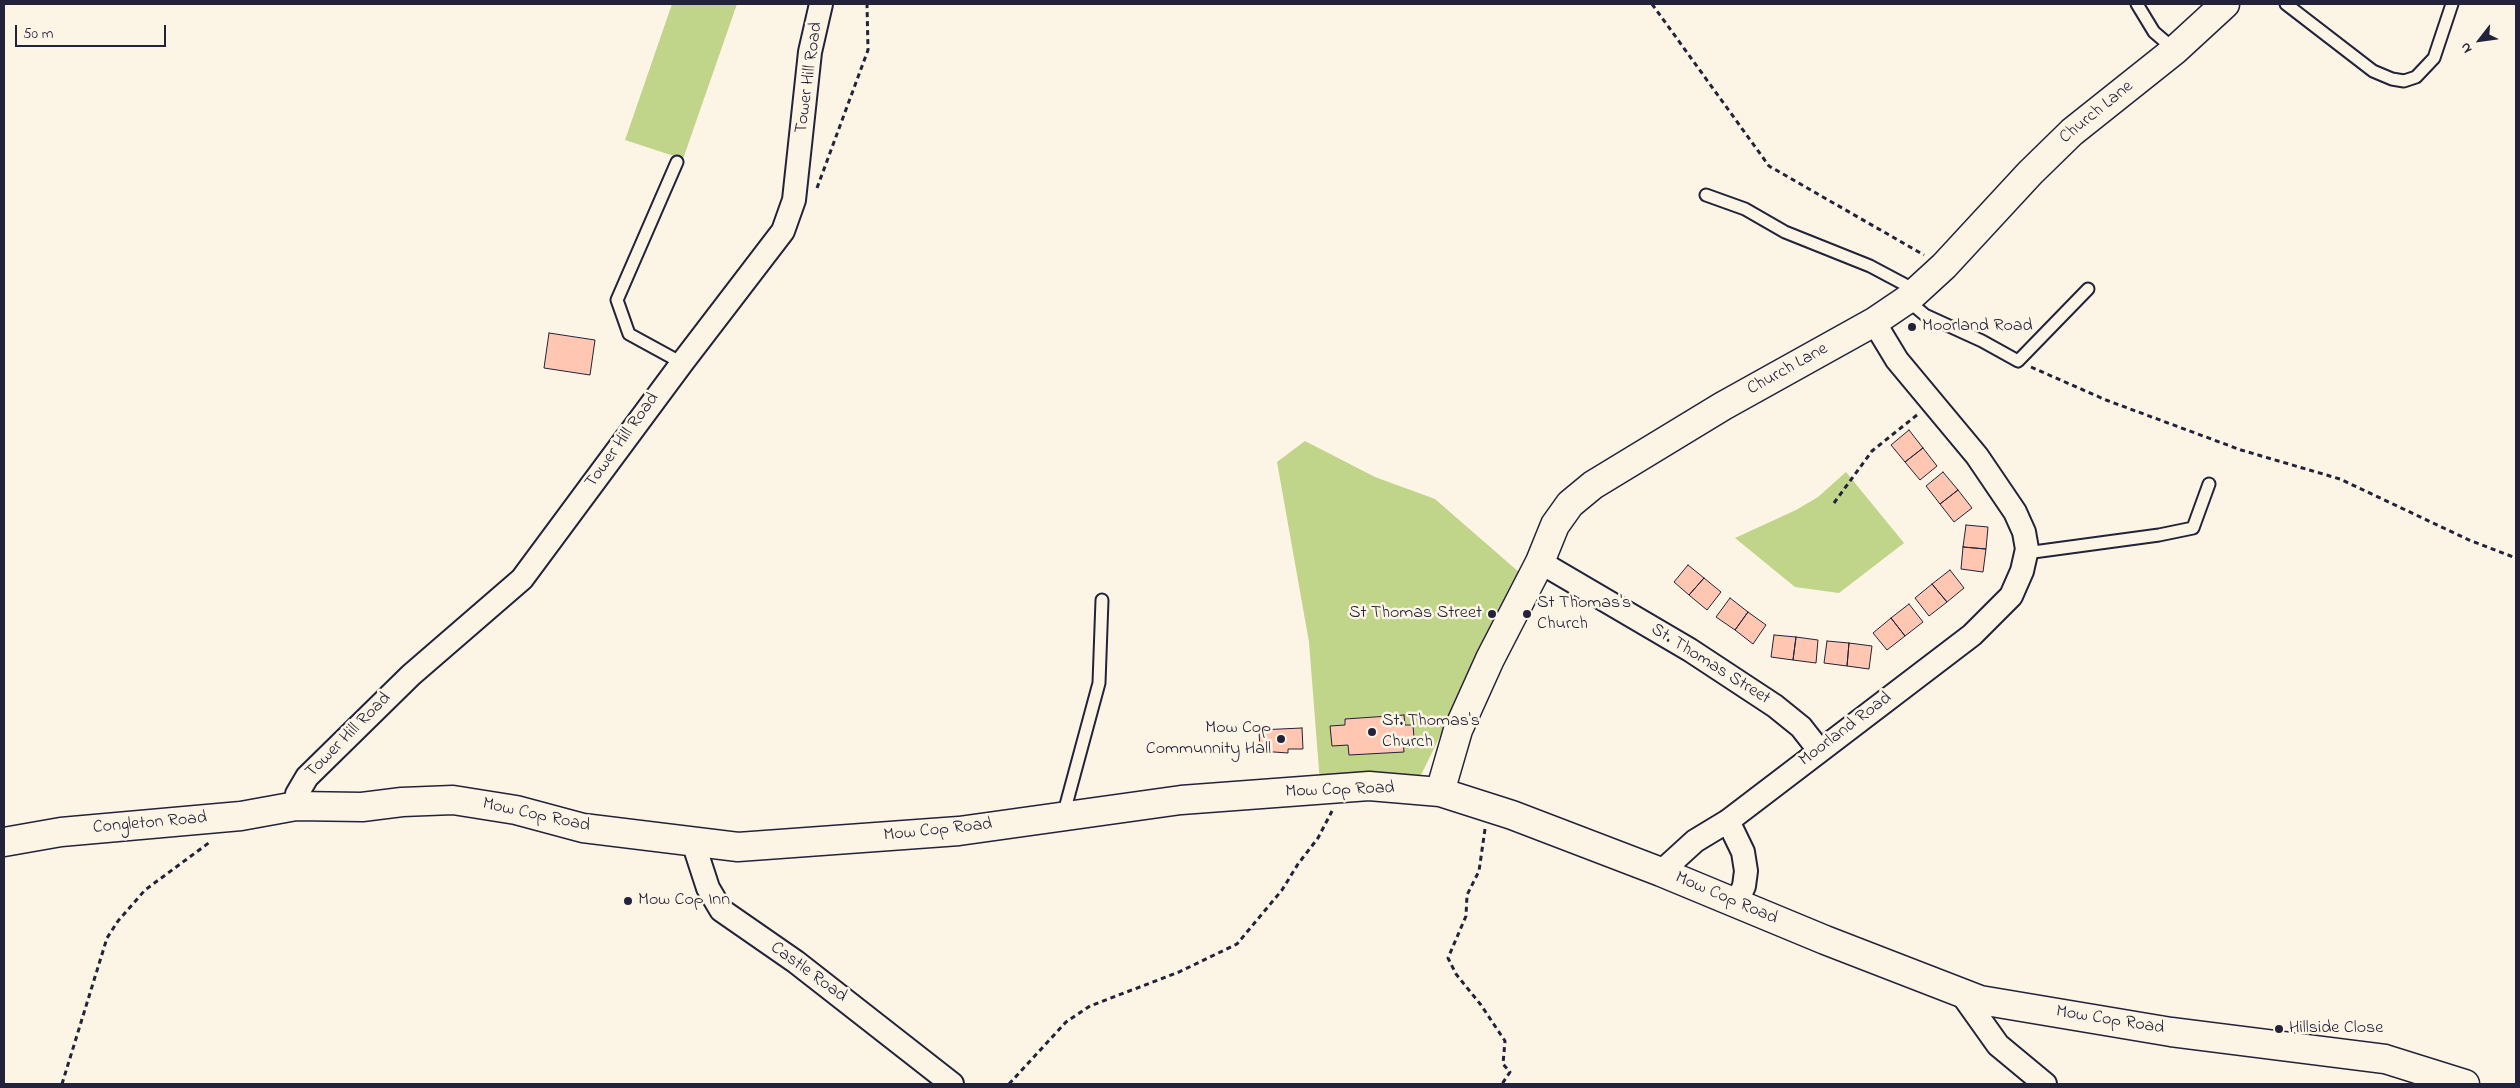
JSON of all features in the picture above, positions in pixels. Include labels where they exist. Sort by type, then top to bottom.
[{"type":"street","name":"Tower Hill Road","points":[[296,806],[297,794],[306,777],[410,675],[522,579],[682,362],[783,231],[794,200],[810,52],[821,4]]},
{"type":"street","name":"Church Lane","points":[[1440,792],[1458,730],[1490,659],[1540,562],[1555,525],[1570,504],[1592,485],[1723,406],[1874,322],[1912,295],[1944,266],[2030,173],[2072,132],[2175,50],[2225,4]]},
{"type":"street","name":"Moorland Road","points":[[1661,872],[1695,841],[1728,821],[1972,635],[2011,596],[2022,571],[2026,553],[2024,532],[2016,512],[1976,456],[1897,360],[1874,322]]},
{"type":"street","name":"St. Thomas Street","points":[[1540,562],[1690,650],[1775,706],[1801,726],[1820,750]]},
{"type":"street","name":"Mow Cop Road","points":[[296,806],[362,807],[402,802],[453,800],[516,810],[583,828],[738,847],[960,831],[1181,800],[1369,786],[1440,792],[1488,807],[1661,872],[1736,904],[1961,993],[2008,1005],[2171,1032],[2386,1059],[2448,1082]]},
{"type":"street","name":"Congleton Road","points":[[4,842],[61,832],[241,816],[296,806]]},
{"type":"street","points":[[1728,821],[1743,852],[1746,871],[1744,886],[1736,904]]},
{"type":"street","name":"Castle Road","points":[[693,842],[708,888],[721,910],[796,962],[952,1084]]},
{"type":"street","points":[[1961,993],[1998,1045],[2045,1084]]},
{"type":"lane","points":[[2137,4],[2154,32],[2175,50]]},
{"type":"lane","points":[[2286,4],[2373,71],[2392,80],[2404,81],[2416,77],[2434,58],[2452,4]]},
{"type":"lane","points":[[676,162],[617,300],[629,334],[682,362]]},
{"type":"lane","points":[[1706,195],[1745,209],[1785,232],[1870,266],[1912,295],[1925,315],[1982,341],[2018,361],[2088,288]]},
{"type":"lane","points":[[2026,553],[2159,535],[2193,528],[2209,484]]},
{"type":"lane","points":[[1064,816],[1099,683],[1102,600]]},
{"type":"path","points":[[794,200],[810,197],[819,186],[868,50],[867,4]]},
{"type":"path","points":[[1652,4],[1769,166],[1944,266]]},
{"type":"path","points":[[2018,361],[2106,400],[2241,450],[2340,479],[2469,540],[2516,558]]},
{"type":"path","points":[[1834,503],[1872,451],[1932,402]]},
{"type":"path","points":[[1009,1084],[1053,1039],[1066,1022],[1090,1006],[1178,972],[1236,944],[1282,890],[1298,864],[1318,838],[1328,822],[1338,788]]},
{"type":"path","points":[[1488,807],[1479,871],[1467,895],[1466,916],[1448,958],[1456,974],[1481,1005],[1505,1041],[1503,1064],[1510,1072],[1502,1084]]},
{"type":"path","points":[[62,1084],[107,938],[118,921],[145,890],[212,840]]},
{"type":"green space","points":[[672,4],[737,4],[683,159],[625,140]]},
{"type":"green space","points":[[1305,441],[1375,477],[1435,499],[1520,573],[1419,779],[1320,783],[1309,642],[1277,462]]},
{"type":"green space","points":[[1846,472],[1904,543],[1839,593],[1795,587],[1735,538],[1796,510],[1818,497]]},
{"type":"building","points":[[549,333],[595,340],[590,375],[544,368]]},
{"type":"building","points":[[1909,430],[1923,448],[1905,462],[1891,445]]},
{"type":"building","points":[[1923,448],[1937,466],[1920,480],[1905,462]]},
{"type":"building","points":[[1943,472],[1958,490],[1940,504],[1926,486]]},
{"type":"building","points":[[1958,490],[1972,508],[1954,522],[1940,504]]},
{"type":"building","points":[[1966,525],[1988,527],[1986,549],[1963,547]]},
{"type":"building","points":[[1963,547],[1986,549],[1983,572],[1961,569]]},
{"type":"building","points":[[1688,565],[1704,578],[1689,595],[1674,582]]},
{"type":"building","points":[[1950,570],[1964,588],[1947,602],[1932,584]]},
{"type":"building","points":[[1704,578],[1721,592],[1707,610],[1689,595]]},
{"type":"building","points":[[1932,584],[1947,602],[1929,616],[1915,598]]},
{"type":"building","points":[[1730,598],[1748,612],[1735,630],[1716,617]]},
{"type":"building","points":[[1909,604],[1923,622],[1905,636],[1891,618]]},
{"type":"building","points":[[1748,612],[1766,625],[1753,644],[1735,630]]},
{"type":"building","points":[[1891,618],[1905,636],[1887,650],[1873,633]]},
{"type":"building","points":[[1774,635],[1796,637],[1793,660],[1771,657]]},
{"type":"building","points":[[1796,637],[1818,640],[1816,663],[1793,660]]},
{"type":"building","points":[[1827,641],[1849,643],[1847,666],[1824,663]]},
{"type":"building","points":[[1849,643],[1872,646],[1869,669],[1847,666]]},
{"type":"building","name":"St. Thomas's Church","points":[[1404,715],[1405,725],[1413,725],[1414,738],[1403,739],[1404,752],[1349,755],[1348,745],[1332,746],[1330,726],[1345,725],[1345,719]]},
{"type":"building","name":"Mow Cop Communnity Hall","points":[[1302,728],[1303,749],[1288,749],[1288,753],[1260,751],[1259,730]]},
{"type":"place","name":"Moorland Road","points":[[1912,327]]},
{"type":"place","name":"St Thomas Street","points":[[1492,614]]},
{"type":"place","name":"St Thomas's Church","points":[[1527,614]]},
{"type":"place","name":"St. Thomas's Church","points":[[1372,732]]},
{"type":"place","name":"Mow Cop Communnity Hall","points":[[1281,739]]},
{"type":"place","name":"Mow Cop Inn","points":[[628,901]]},
{"type":"place","name":"Hillside Close","points":[[2279,1029]]}]
